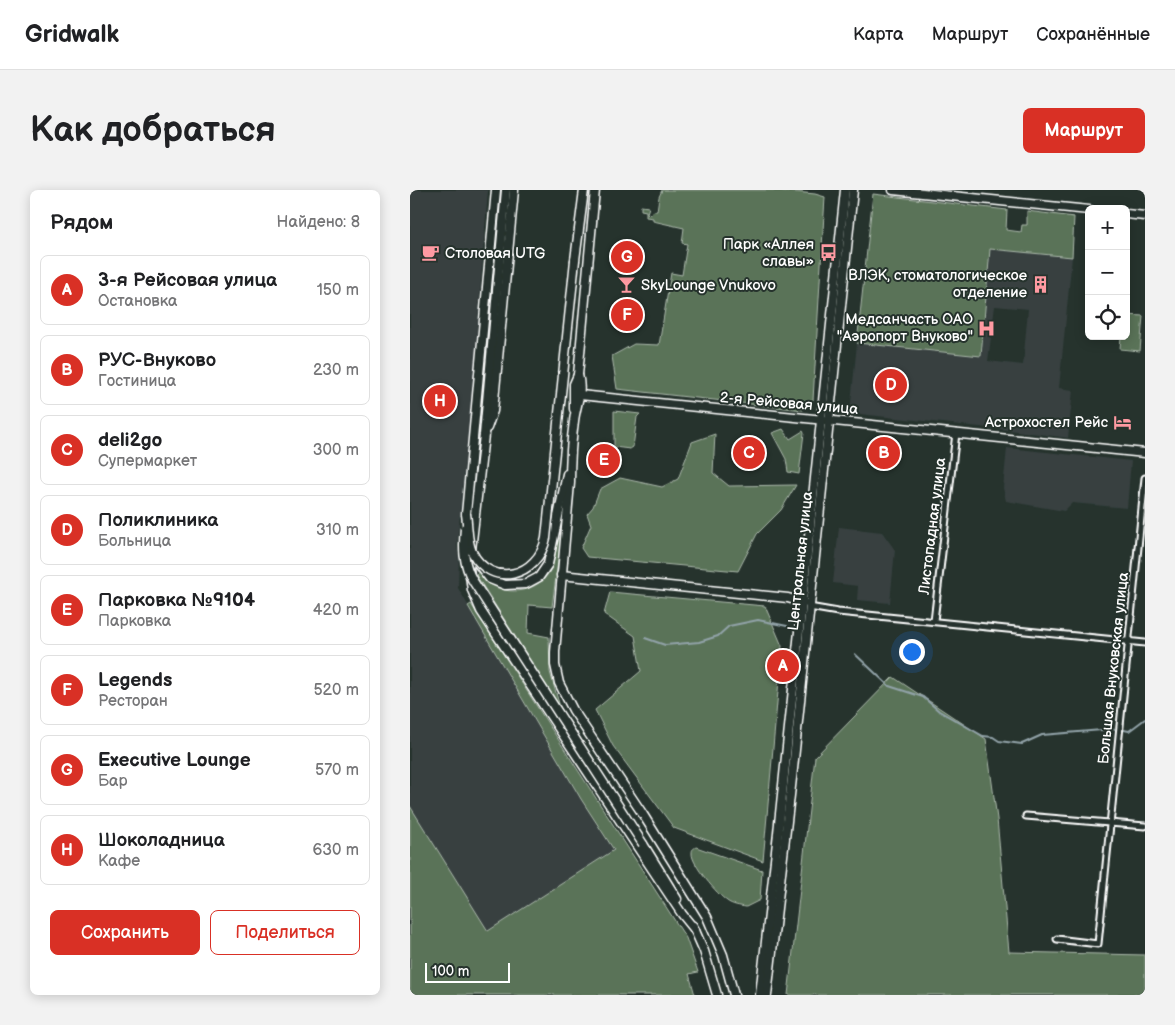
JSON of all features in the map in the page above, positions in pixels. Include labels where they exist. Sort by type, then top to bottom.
[{"type":"main road","points":[[496,190],[463,548],[466,567],[690,919],[704,951],[717,995]]},
{"type":"main road","points":[[506,190],[484,435],[470,548],[469,568],[471,584],[481,612],[682,914],[695,930]]},
{"type":"main road","points":[[484,435],[493,411],[514,190]]},
{"type":"main road","points":[[466,514],[471,551],[482,565],[491,571],[506,574],[524,570],[537,560],[544,549],[584,190]]},
{"type":"main road","points":[[595,190],[578,375],[574,384],[570,483],[555,659],[558,677],[562,689],[590,736],[642,813],[701,907],[720,946],[734,995]]},
{"type":"main road","name":"Центральная улица","points":[[767,995],[793,769],[809,607],[845,190]]},
{"type":"main road","name":"Центральная улица","points":[[760,995],[802,601],[853,190]]},
{"type":"main road","points":[[893,190],[1085,210]]},
{"type":"main road","points":[[1130,214],[1145,216]]},
{"type":"main road","points":[[496,293],[503,303]]},
{"type":"main road","points":[[574,418],[580,395],[581,384],[578,375]]},
{"type":"main road","name":"2-я Рейсовая улица","points":[[580,395],[1145,452]]},
{"type":"main road","points":[[470,548],[482,570],[495,582],[515,586],[531,582],[539,577],[548,564],[570,459]]},
{"type":"main road","points":[[561,575],[788,598],[802,601],[809,607]]},
{"type":"street","name":"Листопадная улица","points":[[934,622],[956,433]]},
{"type":"street","name":"Большая Внуковская улица","points":[[1057,939],[1098,944],[1145,478]]},
{"type":"street","points":[[809,607],[838,612],[1145,643]]},
{"type":"street","points":[[1026,816],[1145,826]]},
{"type":"shaded area","points":[[410,190],[488,190],[475,362],[457,546],[459,557],[458,588],[581,799],[649,905],[695,995],[410,995]]},
{"type":"shaded area","name":"Медсанчасть ОАО \"Аэропорт Внуково\"","points":[[990,248],[1072,257],[1059,388],[1073,390],[1068,438],[850,413],[857,343],[981,356]],"holes":[[[995,306],[1028,309],[1023,365],[988,361]]]},
{"type":"shaded area","points":[[1007,448],[1131,461],[1127,508],[1072,503],[1064,511],[1006,501],[1003,488]]},
{"type":"shaded area","points":[[839,527],[882,532],[895,550],[890,603],[857,600],[858,586],[833,583]]},
{"type":"green space","points":[[662,190],[775,190],[815,194],[825,197],[813,400],[803,410],[617,389],[612,356],[634,344],[659,345],[671,273],[682,275],[687,244],[682,243],[684,228],[653,221],[653,218],[646,217],[646,211],[641,210],[641,206],[649,207],[647,213],[649,215],[657,211]]},
{"type":"green space","points":[[873,194],[1007,210],[1006,230],[1021,232],[1022,225],[1027,225],[1027,211],[1074,217],[1072,257],[990,249],[981,356],[857,343]]},
{"type":"green space","points":[[1130,315],[1143,316],[1140,351],[1120,349],[1121,340],[1130,340]]},
{"type":"green space","points":[[614,411],[640,414],[637,417],[633,447],[630,449],[614,447]]},
{"type":"green space","points":[[783,429],[790,439],[803,431],[804,433],[799,474],[788,472],[786,459],[772,433]]},
{"type":"green space","points":[[715,434],[713,473],[729,486],[796,485],[781,510],[757,534],[738,571],[587,557],[581,548],[591,525],[587,514],[593,507],[600,489],[620,478],[662,487],[678,479],[692,442]]},
{"type":"green space","points":[[558,538],[561,538],[552,607],[529,605],[528,633],[549,637],[550,672],[560,707],[476,575],[478,572],[489,583],[497,588],[506,590],[515,591],[532,587],[546,577],[551,569]]},
{"type":"green space","points":[[610,592],[765,606],[782,646],[763,861],[674,828],[613,746],[595,710],[641,671],[635,636],[604,614]]},
{"type":"green space","points":[[471,604],[686,938],[698,972],[689,974],[695,995],[410,995],[410,806],[488,931],[614,850],[581,799],[468,606]]},
{"type":"green space","points":[[893,677],[986,739],[997,819],[1009,952],[1145,955],[1145,995],[788,995],[815,757]]},
{"type":"green space","points":[[696,847],[762,870],[760,900],[746,907],[736,905],[723,898],[696,864],[692,853]]},
{"type":"waterway","points":[[645,638],[665,645],[699,642],[718,636],[729,626],[758,620],[787,626]]},
{"type":"waterway","points":[[855,654],[889,686],[923,697],[939,711],[983,736],[993,737],[999,741],[1022,744],[1042,735],[1114,729]]},
{"type":"waterway","points":[[1124,730],[1129,731],[1145,719]]},
{"type":"place","name":"Столовая UTG","points":[[431,253]]},
{"type":"place","name":"Парк «Аллея славы»","points":[[828,253]]},
{"type":"place","name":"Executive Lounge","points":[[627,257]]},
{"type":"place","name":"ВЛЭК, стоматологическое отделение","points":[[1041,284]]},
{"type":"place","name":"SkyLounge Vnukovo","points":[[627,285]]},
{"type":"place","name":"Legends","points":[[627,315]]},
{"type":"place","name":"Медсанчасть ОАО \"Аэропорт Внуково\"","points":[[987,328]]},
{"type":"place","name":"Поликлиника","points":[[891,385]]},
{"type":"place","name":"Шоколадница","points":[[440,401]]},
{"type":"place","name":"Астрохостел Рейс","points":[[1122,422]]},
{"type":"place","name":"deli2go","points":[[749,453]]},
{"type":"place","name":"РУС-Внуково","points":[[884,453]]},
{"type":"place","name":"Парковка №9104","points":[[604,460]]},
{"type":"place","name":"3-я Рейсовая улица","points":[[783,666]]}]
